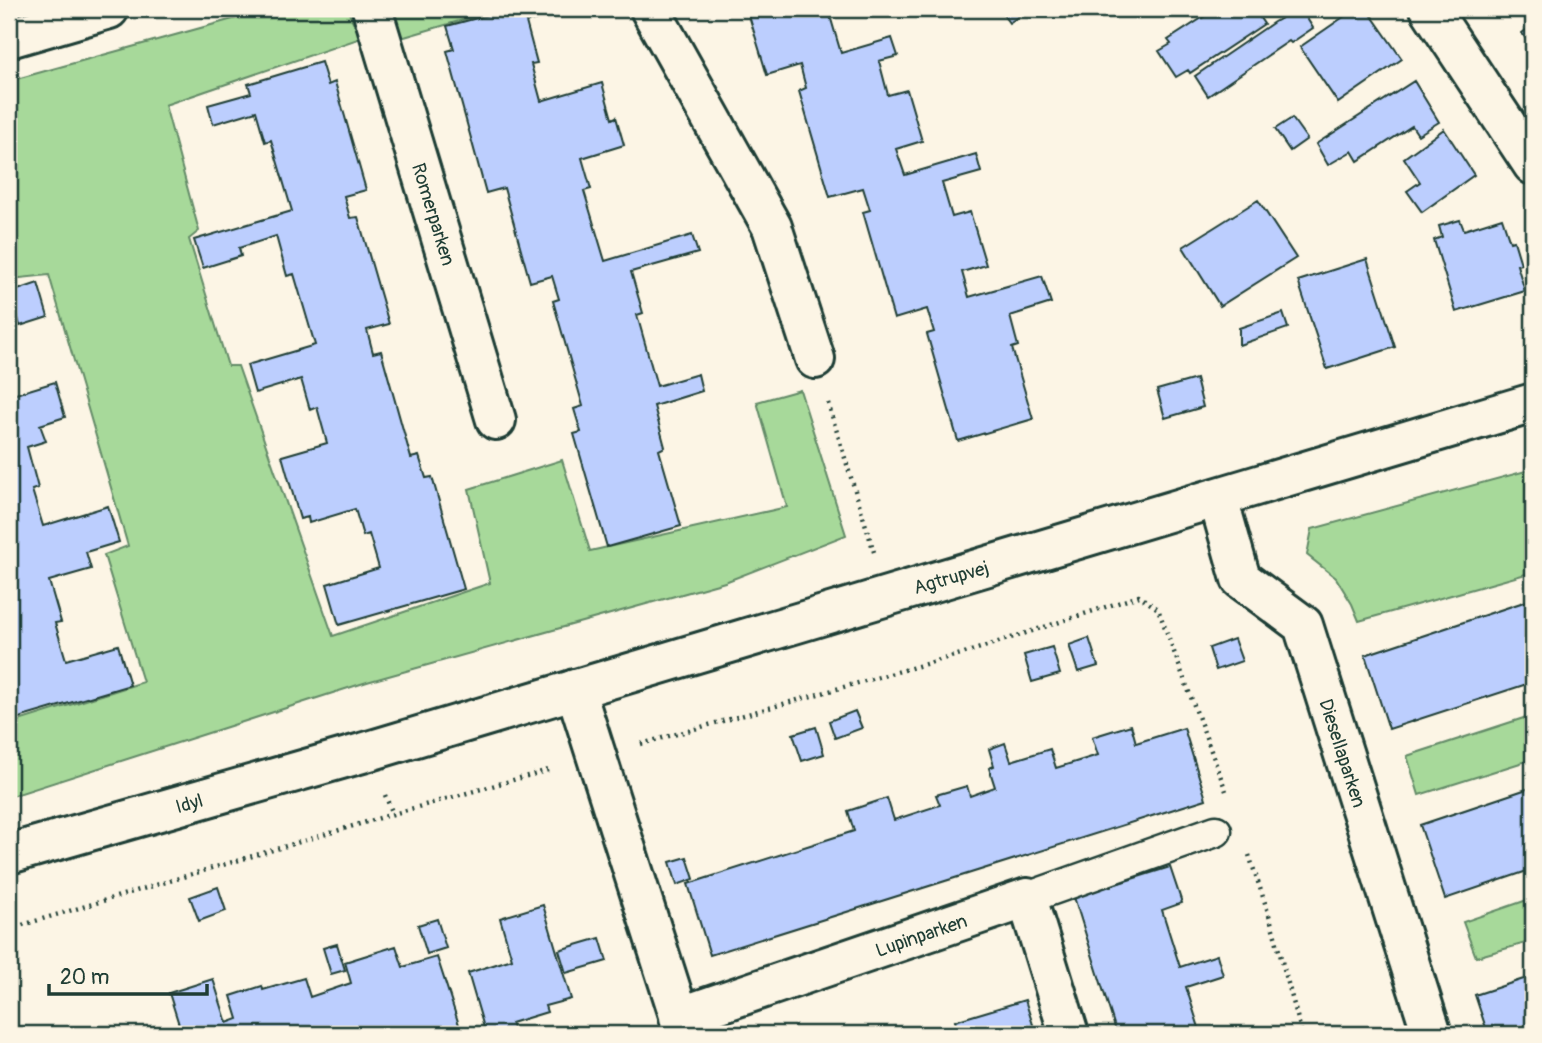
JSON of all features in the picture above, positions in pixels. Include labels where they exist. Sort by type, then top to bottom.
[{"type":"street","points":[[9,37],[107,9]]},
{"type":"street","name":"Romerparken","points":[[372,9],[496,420]]},
{"type":"street","points":[[650,9],[772,228],[815,359]]},
{"type":"street","points":[[1430,9],[1533,165]]},
{"type":"street","name":"Agtrupvej","points":[[369,751],[1533,403]]},
{"type":"street","name":"Diesellaparken","points":[[1218,498],[1241,579],[1303,625],[1432,1034]]},
{"type":"street","name":"Lupinparken","points":[[575,689],[682,1026],[1027,898]]},
{"type":"street","name":"Idyl","points":[[9,854],[369,751]]},
{"type":"street","points":[[1027,898],[1069,1034]]},
{"type":"lane","points":[[1027,898],[1216,831]]},
{"type":"path","points":[[815,359],[888,596]]},
{"type":"path","points":[[9,929],[393,814],[968,652],[1139,596],[1158,609],[1230,801]]},
{"type":"path","points":[[1248,852],[1270,918],[1302,1034]]},
{"type":"green space","points":[[269,9],[347,9],[361,38],[165,105],[199,231],[189,239],[228,366],[238,366],[333,636],[490,583],[469,489],[562,460],[590,551],[787,507],[757,402],[800,390],[846,535],[725,582],[367,682],[9,797],[9,724],[143,682],[104,555],[128,546],[49,275],[11,279],[9,81]]},
{"type":"green space","points":[[391,9],[500,9],[401,38]]},
{"type":"green space","points":[[1533,469],[1533,572],[1359,621],[1336,578],[1307,555],[1312,529]]},
{"type":"green space","points":[[1533,715],[1533,759],[1419,795],[1407,756]]},
{"type":"green space","points":[[1533,898],[1533,941],[1476,957],[1463,922]]},
{"type":"building","points":[[511,9],[542,9],[545,17],[526,22],[537,63],[531,64],[541,101],[602,83],[612,119],[616,117],[624,145],[582,158],[591,189],[584,191],[605,261],[692,235],[698,253],[631,272],[643,313],[637,315],[657,386],[698,374],[702,391],[654,406],[665,447],[659,450],[681,526],[607,547],[574,434],[581,432],[574,409],[583,406],[553,301],[559,299],[552,276],[530,282],[504,188],[486,193],[447,51],[454,49],[447,26]]},
{"type":"building","points":[[747,9],[828,9],[841,53],[892,38],[898,56],[879,61],[888,95],[907,90],[922,141],[896,149],[905,175],[976,154],[981,172],[942,183],[952,217],[970,212],[986,265],[962,272],[969,297],[1042,276],[1051,303],[1010,316],[1018,346],[1012,348],[1033,419],[958,441],[927,334],[934,332],[927,309],[894,319],[863,212],[870,210],[863,188],[830,197],[799,91],[806,88],[800,65],[767,75]]},
{"type":"building","points":[[999,9],[1030,9],[1009,23]]},
{"type":"building","points":[[1204,9],[1254,9],[1264,24],[1190,73],[1188,70],[1176,77],[1159,51],[1171,44],[1168,40],[1208,14]]},
{"type":"building","points":[[1290,9],[1301,9],[1313,28],[1291,43],[1289,41],[1208,96],[1195,76],[1292,12]]},
{"type":"building","points":[[1355,9],[1367,9],[1402,59],[1338,103],[1300,47]]},
{"type":"building","points":[[1533,25],[1533,50],[1522,33]]},
{"type":"building","points":[[321,62],[328,85],[335,82],[366,190],[344,196],[350,218],[358,217],[389,324],[367,330],[373,353],[381,351],[411,458],[419,456],[426,478],[432,477],[464,589],[339,625],[327,584],[379,568],[369,534],[363,536],[355,509],[309,523],[308,517],[300,519],[282,456],[327,443],[317,407],[310,410],[301,379],[255,393],[247,365],[315,345],[294,274],[287,276],[276,236],[239,248],[241,256],[203,268],[194,240],[292,211],[271,140],[265,142],[256,111],[213,124],[208,105],[251,93],[248,84]]},
{"type":"building","points":[[1414,81],[1439,122],[1418,135],[1412,126],[1358,161],[1352,151],[1328,165],[1316,144]]},
{"type":"building","points":[[1292,118],[1307,139],[1290,151],[1275,129]]},
{"type":"building","points":[[1444,129],[1474,175],[1422,212],[1407,191],[1420,182],[1404,158]]},
{"type":"building","points":[[1258,200],[1296,258],[1220,306],[1183,247]]},
{"type":"building","points":[[1502,218],[1510,242],[1514,241],[1521,264],[1517,265],[1525,291],[1456,312],[1434,240],[1442,237],[1439,226],[1460,220],[1464,230]]},
{"type":"building","points":[[1367,259],[1395,347],[1327,369],[1298,281]]},
{"type":"building","points":[[38,283],[48,317],[20,326],[16,310],[9,312],[9,293]]},
{"type":"building","points":[[1283,313],[1288,328],[1239,345],[1239,328]]},
{"type":"building","points":[[1196,379],[1203,407],[1165,418],[1157,390]]},
{"type":"building","points":[[55,382],[65,417],[40,425],[46,441],[27,447],[38,488],[32,490],[43,526],[108,506],[119,542],[86,552],[91,569],[49,581],[61,622],[55,623],[66,660],[118,645],[130,685],[9,721],[9,396]]},
{"type":"building","points":[[1533,599],[1533,682],[1389,729],[1365,655]]},
{"type":"building","points":[[1089,638],[1098,666],[1078,672],[1069,645]]},
{"type":"building","points":[[1234,639],[1242,661],[1216,670],[1209,648]]},
{"type":"building","points":[[1052,647],[1060,674],[1032,682],[1024,655]]},
{"type":"building","points":[[855,711],[862,728],[835,738],[829,721]]},
{"type":"building","points":[[1131,725],[1136,743],[1184,728],[1206,799],[710,955],[688,884],[854,831],[848,811],[887,798],[894,820],[940,805],[936,795],[967,786],[970,796],[995,787],[989,768],[994,766],[989,749],[1005,743],[1011,761],[1050,749],[1056,768],[1098,755],[1092,737]]},
{"type":"building","points":[[816,727],[824,754],[802,761],[793,734]]},
{"type":"building","points":[[1533,787],[1533,869],[1445,899],[1420,825]]},
{"type":"building","points":[[687,857],[694,879],[677,885],[670,862]]},
{"type":"building","points":[[1170,867],[1182,903],[1162,910],[1180,967],[1217,955],[1223,975],[1186,987],[1201,1034],[1117,1034],[1074,897]]},
{"type":"building","points":[[218,887],[226,911],[199,921],[190,897]]},
{"type":"building","points":[[543,905],[571,999],[545,1006],[547,1012],[511,1023],[515,1034],[489,1034],[485,1031],[468,973],[512,959],[500,918]]},
{"type":"building","points":[[437,919],[446,948],[427,954],[418,925]]},
{"type":"building","points":[[600,938],[607,961],[566,973],[559,950]]},
{"type":"building","points":[[337,944],[345,970],[331,974],[323,948]]},
{"type":"building","points":[[396,946],[403,967],[437,957],[462,1034],[182,1034],[169,993],[213,979],[227,1023],[238,1019],[231,996],[262,986],[263,990],[304,978],[310,997],[351,983],[345,962]]},
{"type":"building","points":[[1533,976],[1533,1034],[1488,1034],[1475,995]]},
{"type":"building","points":[[1025,1000],[1036,1034],[959,1034],[955,1021]]}]
